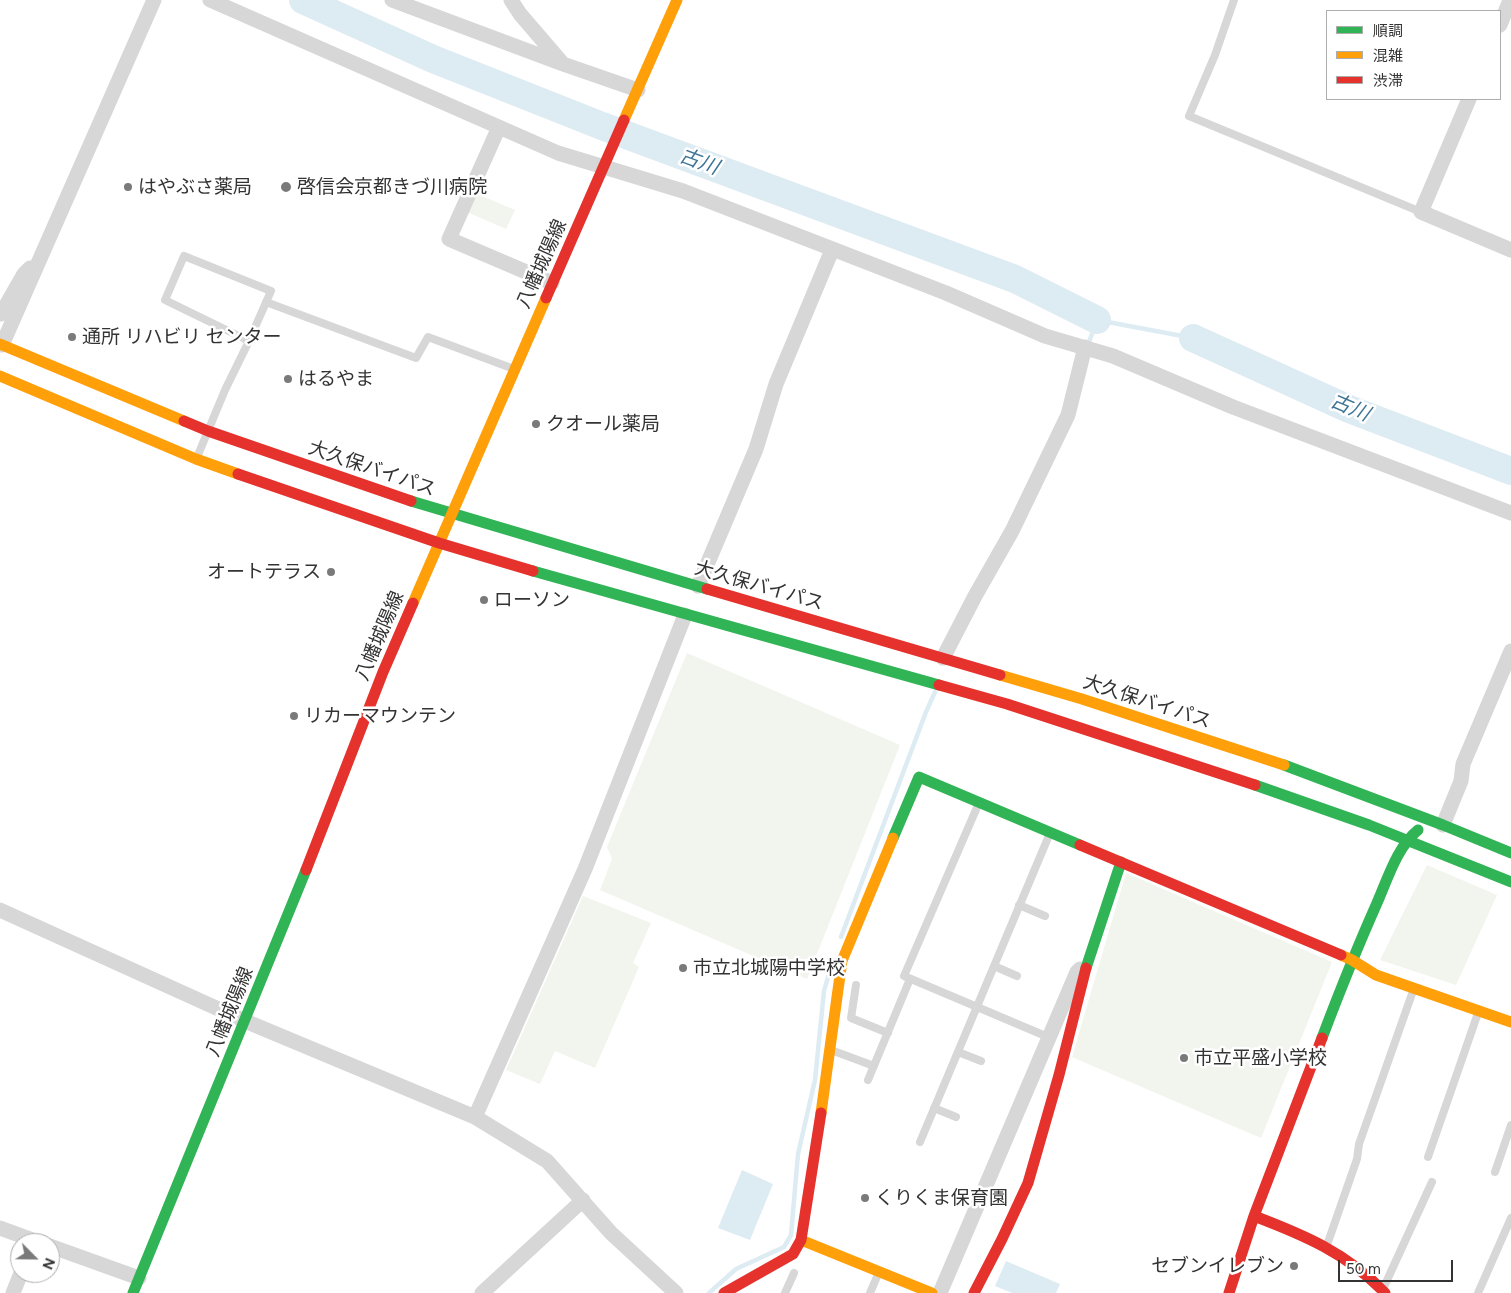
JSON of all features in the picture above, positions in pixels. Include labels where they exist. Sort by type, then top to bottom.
[{"type":"main road","name":"八幡城陽線","points":[[133,1293],[296,896],[383,672],[677,0]]},
{"type":"main road","name":"大久保バイパス","points":[[1,345],[208,431],[451,514],[1082,699],[1253,755],[1443,825],[1511,853]]},
{"type":"main road","points":[[0,376],[196,459],[439,543],[685,615],[1007,704],[1224,774],[1407,839],[1511,882]]},
{"type":"main road","points":[[724,1293],[793,1254],[801,1240],[842,961],[919,777],[1352,960],[1376,975],[1511,1022]]},
{"type":"main road","points":[[1229,1293],[1254,1216],[1352,960],[1394,864],[1407,839],[1418,830],[1443,825]]},
{"type":"main road","points":[[974,1293],[1002,1240],[1028,1183],[1059,1075],[1088,961],[1121,862]]},
{"type":"main road","points":[[1254,1216],[1298,1233],[1346,1257],[1370,1276],[1382,1292]]},
{"type":"main road","points":[[801,1240],[932,1293]]},
{"type":"street","points":[[1,345],[43,254],[154,0]]},
{"type":"street","points":[[210,0],[558,153],[606,162],[684,191],[946,293],[1045,336],[1113,356],[1233,407],[1511,513]]},
{"type":"street","points":[[392,0],[564,64],[636,95]]},
{"type":"street","points":[[512,0],[520,14],[564,64]]},
{"type":"street","points":[[1501,22],[1510,0]]},
{"type":"street","points":[[1469,100],[1421,212],[1511,250]]},
{"type":"street","points":[[499,127],[449,239],[552,283]]},
{"type":"street","points":[[698,586],[756,449],[776,384],[832,250]]},
{"type":"street","points":[[2,314],[24,274],[43,254]]},
{"type":"street","points":[[943,658],[1012,531],[1068,415],[1085,347]]},
{"type":"street","points":[[475,1117],[585,869],[685,615]]},
{"type":"street","points":[[1443,825],[1461,781],[1463,764],[1511,651]]},
{"type":"street","points":[[0,910],[245,1021],[475,1117],[547,1161],[611,1233],[676,1293]]},
{"type":"street","points":[[940,1293],[1048,1037],[1077,972],[1088,961]]},
{"type":"street","points":[[482,1293],[583,1200]]},
{"type":"street","points":[[0,1228],[13,1233]]},
{"type":"street","points":[[60,1250],[139,1278]]},
{"type":"lane","points":[[1234,0],[1215,55],[1189,116],[1421,212]]},
{"type":"lane","points":[[196,459],[225,390],[249,341],[271,291],[184,256],[165,300],[249,341]]},
{"type":"lane","points":[[266,302],[416,358],[428,337],[514,369]]},
{"type":"lane","points":[[979,802],[904,976],[1048,1037]]},
{"type":"lane","points":[[920,1142],[1050,832]]},
{"type":"lane","points":[[1019,905],[1045,916]]},
{"type":"lane","points":[[994,966],[1017,976]]},
{"type":"lane","points":[[868,1080],[910,978]]},
{"type":"lane","points":[[856,985],[851,1018],[888,1033]]},
{"type":"lane","points":[[1326,1247],[1357,1159],[1359,1144],[1414,989]]},
{"type":"lane","points":[[1428,1157],[1479,1010]]},
{"type":"lane","points":[[830,1049],[874,1066]]},
{"type":"lane","points":[[958,1052],[981,1061]]},
{"type":"lane","points":[[934,1108],[956,1117]]},
{"type":"lane","points":[[1495,1172],[1511,1125]]},
{"type":"lane","points":[[1382,1292],[1432,1182]]},
{"type":"lane","points":[[1478,1293],[1511,1218]]},
{"type":"lane","points":[[870,1293],[879,1272]]},
{"type":"lane","points":[[785,1293],[794,1273]]},
{"type":"shaded area","points":[[475,193],[515,210],[506,229],[467,212]]},
{"type":"shaded area","points":[[687,653],[900,745],[807,979],[600,890],[612,859],[607,847]]},
{"type":"shaded area","points":[[1427,865],[1497,895],[1456,985],[1380,960]]},
{"type":"shaded area","points":[[1126,873],[1332,962],[1261,1138],[1072,1057]]},
{"type":"shaded area","points":[[583,896],[651,923],[633,963],[639,967],[595,1068],[555,1051],[540,1084],[506,1070]]},
{"type":"shaded area","points":[[742,1170],[773,1184],[750,1240],[718,1228]]},
{"type":"shaded area","points":[[1006,1261],[1060,1284],[1056,1293],[1012,1293],[995,1286]]},
{"type":"waterway","name":"古川","points":[[303,0],[433,59],[602,126],[1015,279],[1097,320]]},
{"type":"waterway","points":[[1088,345],[1097,320],[1193,338]]},
{"type":"waterway","name":"古川","points":[[1193,338],[1349,409],[1511,471]]},
{"type":"waterway","points":[[841,937],[935,692]]},
{"type":"waterway","points":[[709,1293],[736,1269],[784,1247],[791,1235],[798,1154],[815,1080],[824,991],[832,963]]},
{"type":"traffic: fast","points":[[411,501],[707,589]]},
{"type":"traffic: fast","points":[[533,571],[939,685]]},
{"type":"traffic: fast","points":[[1284,765],[1443,825],[1511,853]]},
{"type":"traffic: fast","points":[[893,838],[919,777],[1080,845]]},
{"type":"traffic: fast","points":[[1255,785],[1369,825],[1511,882]]},
{"type":"traffic: fast","points":[[1322,1038],[1355,954],[1394,864],[1404,845],[1418,830]]},
{"type":"traffic: fast","points":[[1086,968],[1121,862]]},
{"type":"traffic: fast","points":[[133,1293],[306,870]]},
{"type":"traffic: slow","points":[[624,120],[677,0]]},
{"type":"traffic: slow","points":[[413,603],[546,298]]},
{"type":"traffic: slow","points":[[0,344],[184,421]]},
{"type":"traffic: slow","points":[[0,376],[196,459],[238,474]]},
{"type":"traffic: slow","points":[[1000,675],[1082,699],[1284,765]]},
{"type":"traffic: slow","points":[[821,1113],[842,961],[893,838]]},
{"type":"traffic: slow","points":[[1341,955],[1376,975],[1511,1022]]},
{"type":"traffic: slow","points":[[801,1240],[932,1293]]},
{"type":"traffic: jam","points":[[546,298],[624,120]]},
{"type":"traffic: jam","points":[[184,421],[411,501]]},
{"type":"traffic: jam","points":[[238,474],[439,543],[533,571]]},
{"type":"traffic: jam","points":[[707,589],[1000,675]]},
{"type":"traffic: jam","points":[[306,870],[383,672],[413,603]]},
{"type":"traffic: jam","points":[[939,685],[1007,704],[1255,785]]},
{"type":"traffic: jam","points":[[1080,845],[1341,955]]},
{"type":"traffic: jam","points":[[974,1293],[1028,1183],[1059,1075],[1086,968]]},
{"type":"traffic: jam","points":[[1229,1293],[1254,1216],[1322,1038]]},
{"type":"traffic: jam","points":[[724,1293],[793,1254],[801,1240],[821,1113]]},
{"type":"traffic: jam","points":[[1254,1216],[1290,1230],[1340,1256],[1371,1279],[1385,1293]]},
{"type":"place","name":"はやぶさ薬局","points":[[128,187]]},
{"type":"place","name":"啓信会京都きづ川病院","points":[[286,187]]},
{"type":"place","name":"通所 リハビリ センター","points":[[72,337]]},
{"type":"place","name":"はるやま","points":[[288,379]]},
{"type":"place","name":"クオール薬局","points":[[536,424]]},
{"type":"place","name":"オートテラス","points":[[331,572]]},
{"type":"place","name":"ローソン","points":[[484,600]]},
{"type":"place","name":"リカーマウンテン","points":[[294,716]]},
{"type":"place","name":"市立北城陽中学校","points":[[683,968]]},
{"type":"place","name":"市立平盛小学校","points":[[1184,1058]]},
{"type":"place","name":"くりくま保育園","points":[[865,1198]]},
{"type":"place","name":"セブンイレブン","points":[[1294,1266]]}]
